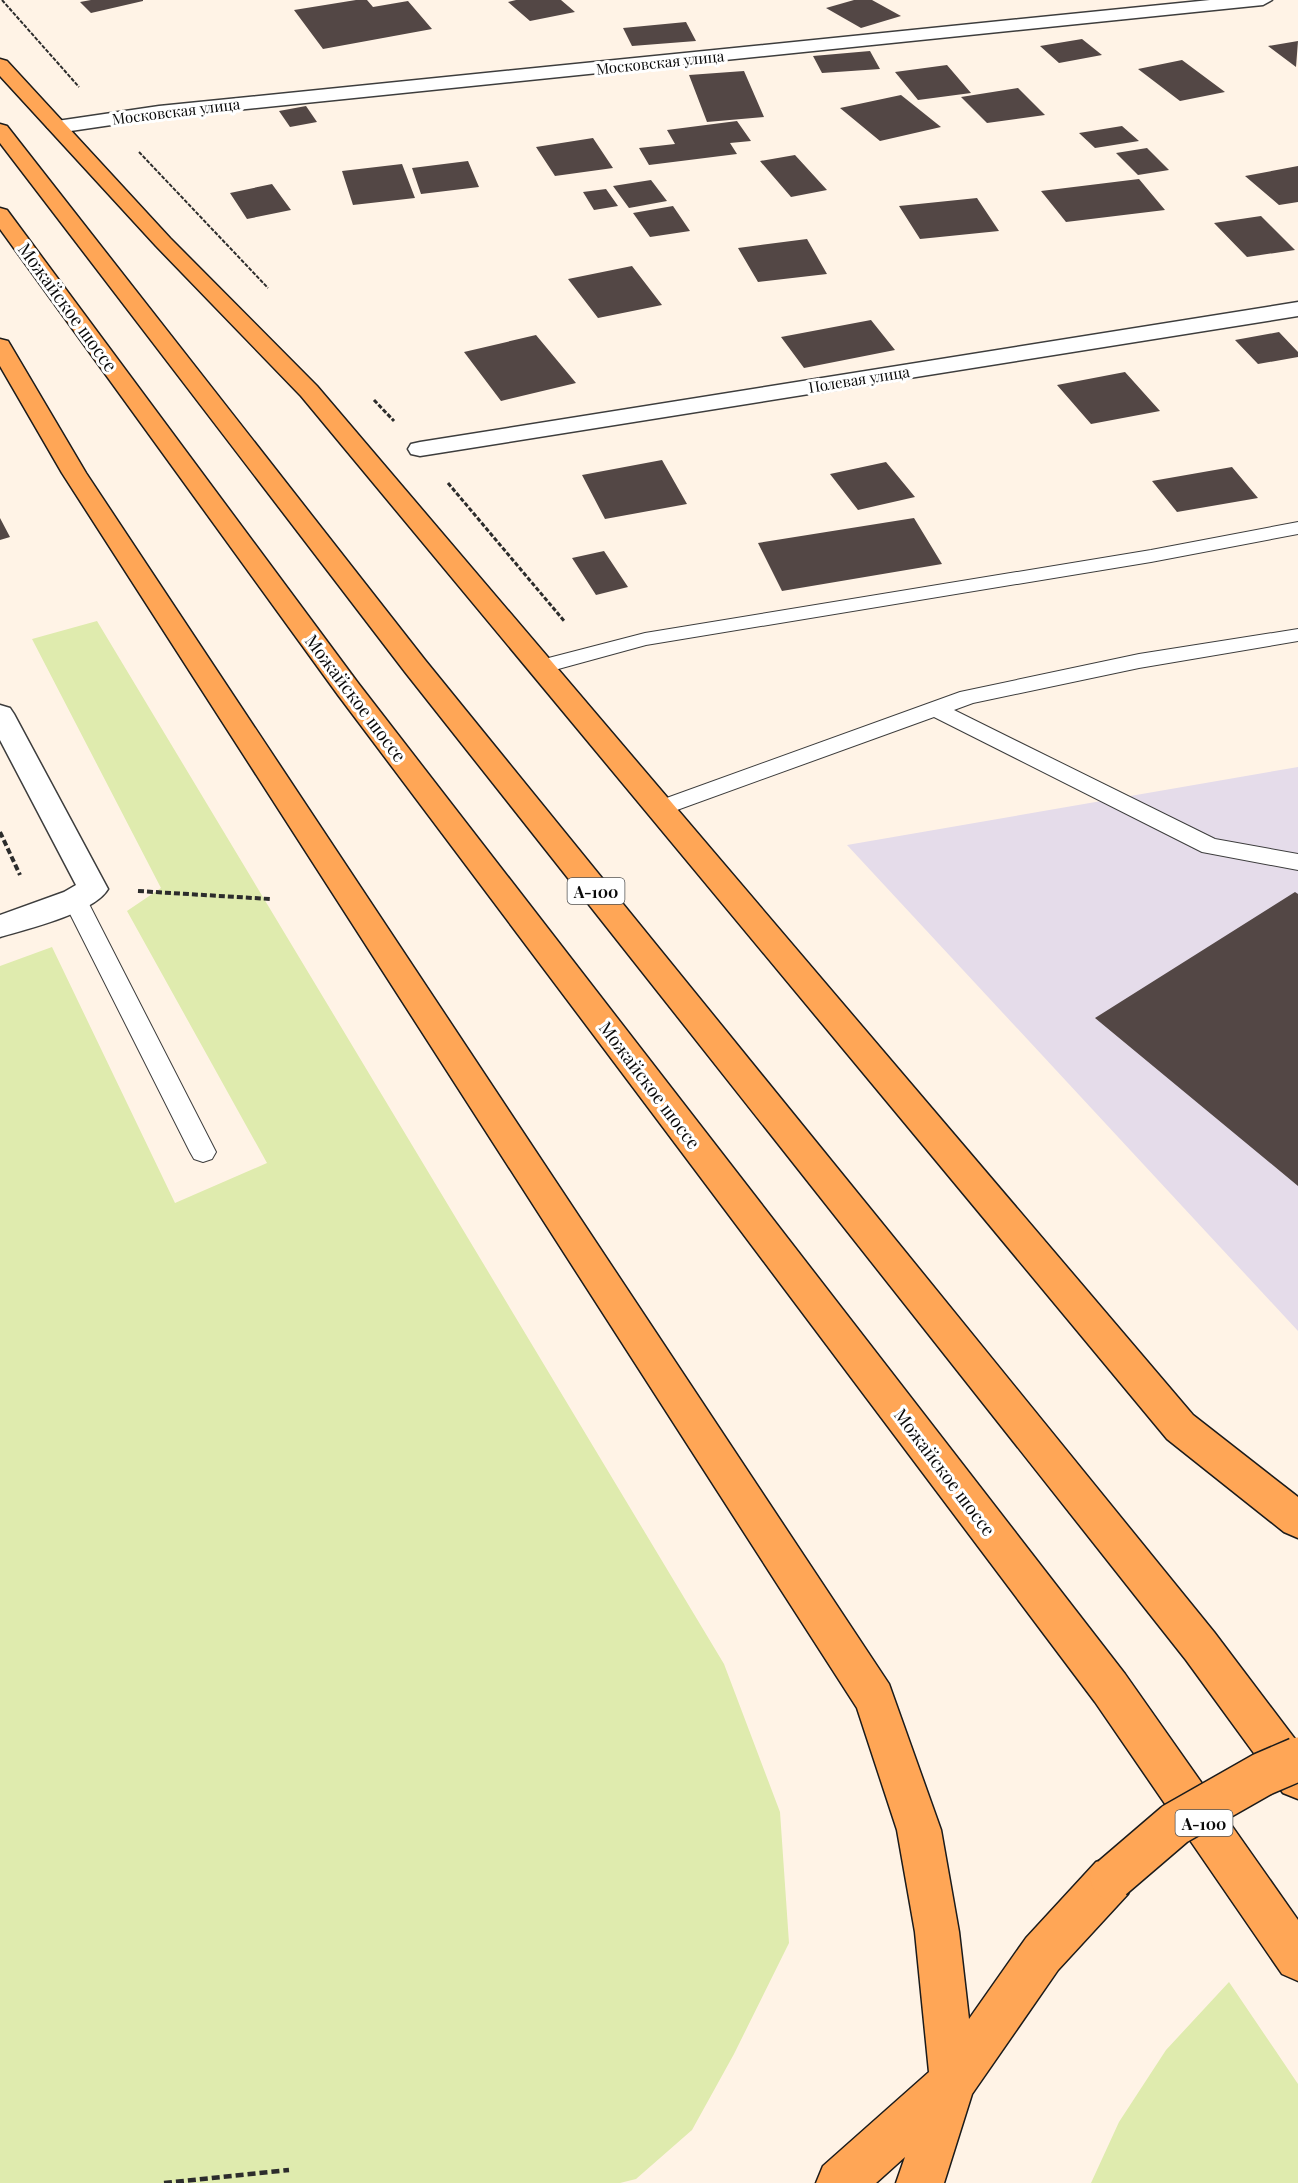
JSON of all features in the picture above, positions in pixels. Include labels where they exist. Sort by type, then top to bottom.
[{"type":"main road","points":[[0,65],[163,242],[309,391],[658,809],[1180,1427],[1298,1520]]},
{"type":"main road","name":"А-100","points":[[0,130],[415,666],[1200,1646],[1298,1778]]},
{"type":"main road","name":"Можайское шоссе","points":[[0,214],[356,699],[1110,1688],[1298,1958]]},
{"type":"main road","points":[[0,346],[74,473],[874,1698],[919,1830],[937,1932],[953,2082],[920,2183]]},
{"type":"main road","points":[[840,2183],[953,2082],[1042,1954],[1112,1878],[1175,1824],[1263,1774],[1298,1759]]},
{"type":"street","name":"Московская улица","points":[[57,127],[159,112],[1263,0]]},
{"type":"street","name":"Полевая улица","points":[[420,449],[1298,309]]},
{"type":"street","points":[[0,714],[84,894],[0,926]]},
{"type":"lane","points":[[540,667],[645,639],[1151,556],[1298,528]]},
{"type":"lane","points":[[658,809],[968,697],[1139,661],[1298,635]]},
{"type":"lane","points":[[935,709],[1210,846],[1298,862]]},
{"type":"lane","points":[[84,894],[203,1152]]},
{"type":"path","points":[[2,0],[108,119]]},
{"type":"path","points":[[0,832],[23,883]]},
{"type":"path","points":[[84,894],[270,899]]},
{"type":"path","points":[[164,2183],[290,2170]]},
{"type":"shaded area","points":[[1298,767],[1298,1331],[847,845]]},
{"type":"green space","points":[[97,621],[724,1664],[780,1812],[789,1943],[734,2054],[692,2130],[636,2179],[620,2183],[0,2183],[0,966],[52,947],[175,1203],[267,1163],[127,911],[161,888],[32,639]]},
{"type":"green space","points":[[1229,1982],[1298,2084],[1298,2183],[1091,2183],[1119,2122],[1166,2050]]},
{"type":"building","points":[[91,0],[143,1],[91,13],[80,2]]},
{"type":"building","points":[[367,0],[373,7],[408,1],[432,29],[323,49],[294,10]]},
{"type":"building","points":[[561,0],[575,12],[530,21],[508,2]]},
{"type":"building","points":[[854,0],[872,0],[901,16],[861,28],[826,8]]},
{"type":"building","points":[[686,22],[696,41],[632,46],[623,28]]},
{"type":"building","points":[[1082,39],[1102,55],[1059,63],[1040,46]]},
{"type":"building","points":[[1298,41],[1296,67],[1268,46]]},
{"type":"building","points":[[870,51],[880,69],[822,73],[813,56]]},
{"type":"building","points":[[1182,60],[1225,92],[1180,101],[1138,69]]},
{"type":"building","points":[[947,65],[971,93],[918,100],[895,72]]},
{"type":"building","points":[[744,71],[764,117],[707,122],[689,75]]},
{"type":"building","points":[[1018,88],[1045,115],[987,123],[961,97]]},
{"type":"building","points":[[901,95],[941,127],[880,141],[840,108]]},
{"type":"building","points":[[306,106],[317,122],[290,127],[279,111]]},
{"type":"building","points":[[737,121],[751,141],[730,143],[737,154],[649,165],[639,148],[675,144],[667,130]]},
{"type":"building","points":[[1122,126],[1139,141],[1095,148],[1079,133]]},
{"type":"building","points":[[593,138],[613,168],[555,176],[536,147]]},
{"type":"building","points":[[1147,148],[1169,170],[1138,175],[1116,153]]},
{"type":"building","points":[[795,155],[827,190],[791,197],[760,161]]},
{"type":"building","points":[[468,161],[479,187],[421,194],[412,168]]},
{"type":"building","points":[[402,164],[415,198],[353,205],[342,171]]},
{"type":"building","points":[[1298,166],[1298,202],[1279,205],[1245,176]]},
{"type":"building","points":[[1139,179],[1165,210],[1066,222],[1041,191]]},
{"type":"building","points":[[651,180],[667,201],[629,208],[613,186]]},
{"type":"building","points":[[272,184],[291,210],[247,219],[230,193]]},
{"type":"building","points":[[606,189],[618,206],[594,210],[583,192]]},
{"type":"building","points":[[977,198],[999,231],[920,239],[899,206]]},
{"type":"building","points":[[673,206],[690,231],[650,237],[633,213]]},
{"type":"building","points":[[1261,216],[1295,250],[1247,257],[1214,223]]},
{"type":"building","points":[[807,239],[827,274],[758,282],[738,248]]},
{"type":"building","points":[[632,266],[662,305],[598,318],[568,279]]},
{"type":"building","points":[[871,320],[895,350],[804,368],[781,337]]},
{"type":"building","points":[[1279,332],[1298,352],[1298,357],[1258,364],[1235,340]]},
{"type":"building","points":[[536,335],[576,383],[501,401],[464,352]]},
{"type":"building","points":[[1125,372],[1160,411],[1091,424],[1057,385]]},
{"type":"building","points":[[662,460],[687,504],[605,519],[582,475]]},
{"type":"building","points":[[886,462],[915,497],[858,510],[830,474]]},
{"type":"building","points":[[1232,467],[1258,498],[1177,512],[1152,481]]},
{"type":"building","points":[[0,518],[10,537],[0,540]]},
{"type":"building","points":[[914,518],[942,564],[782,591],[758,543]]},
{"type":"building","points":[[604,551],[628,587],[596,595],[572,558]]},
{"type":"building","points":[[1295,892],[1298,894],[1298,1186],[1095,1018]]}]
